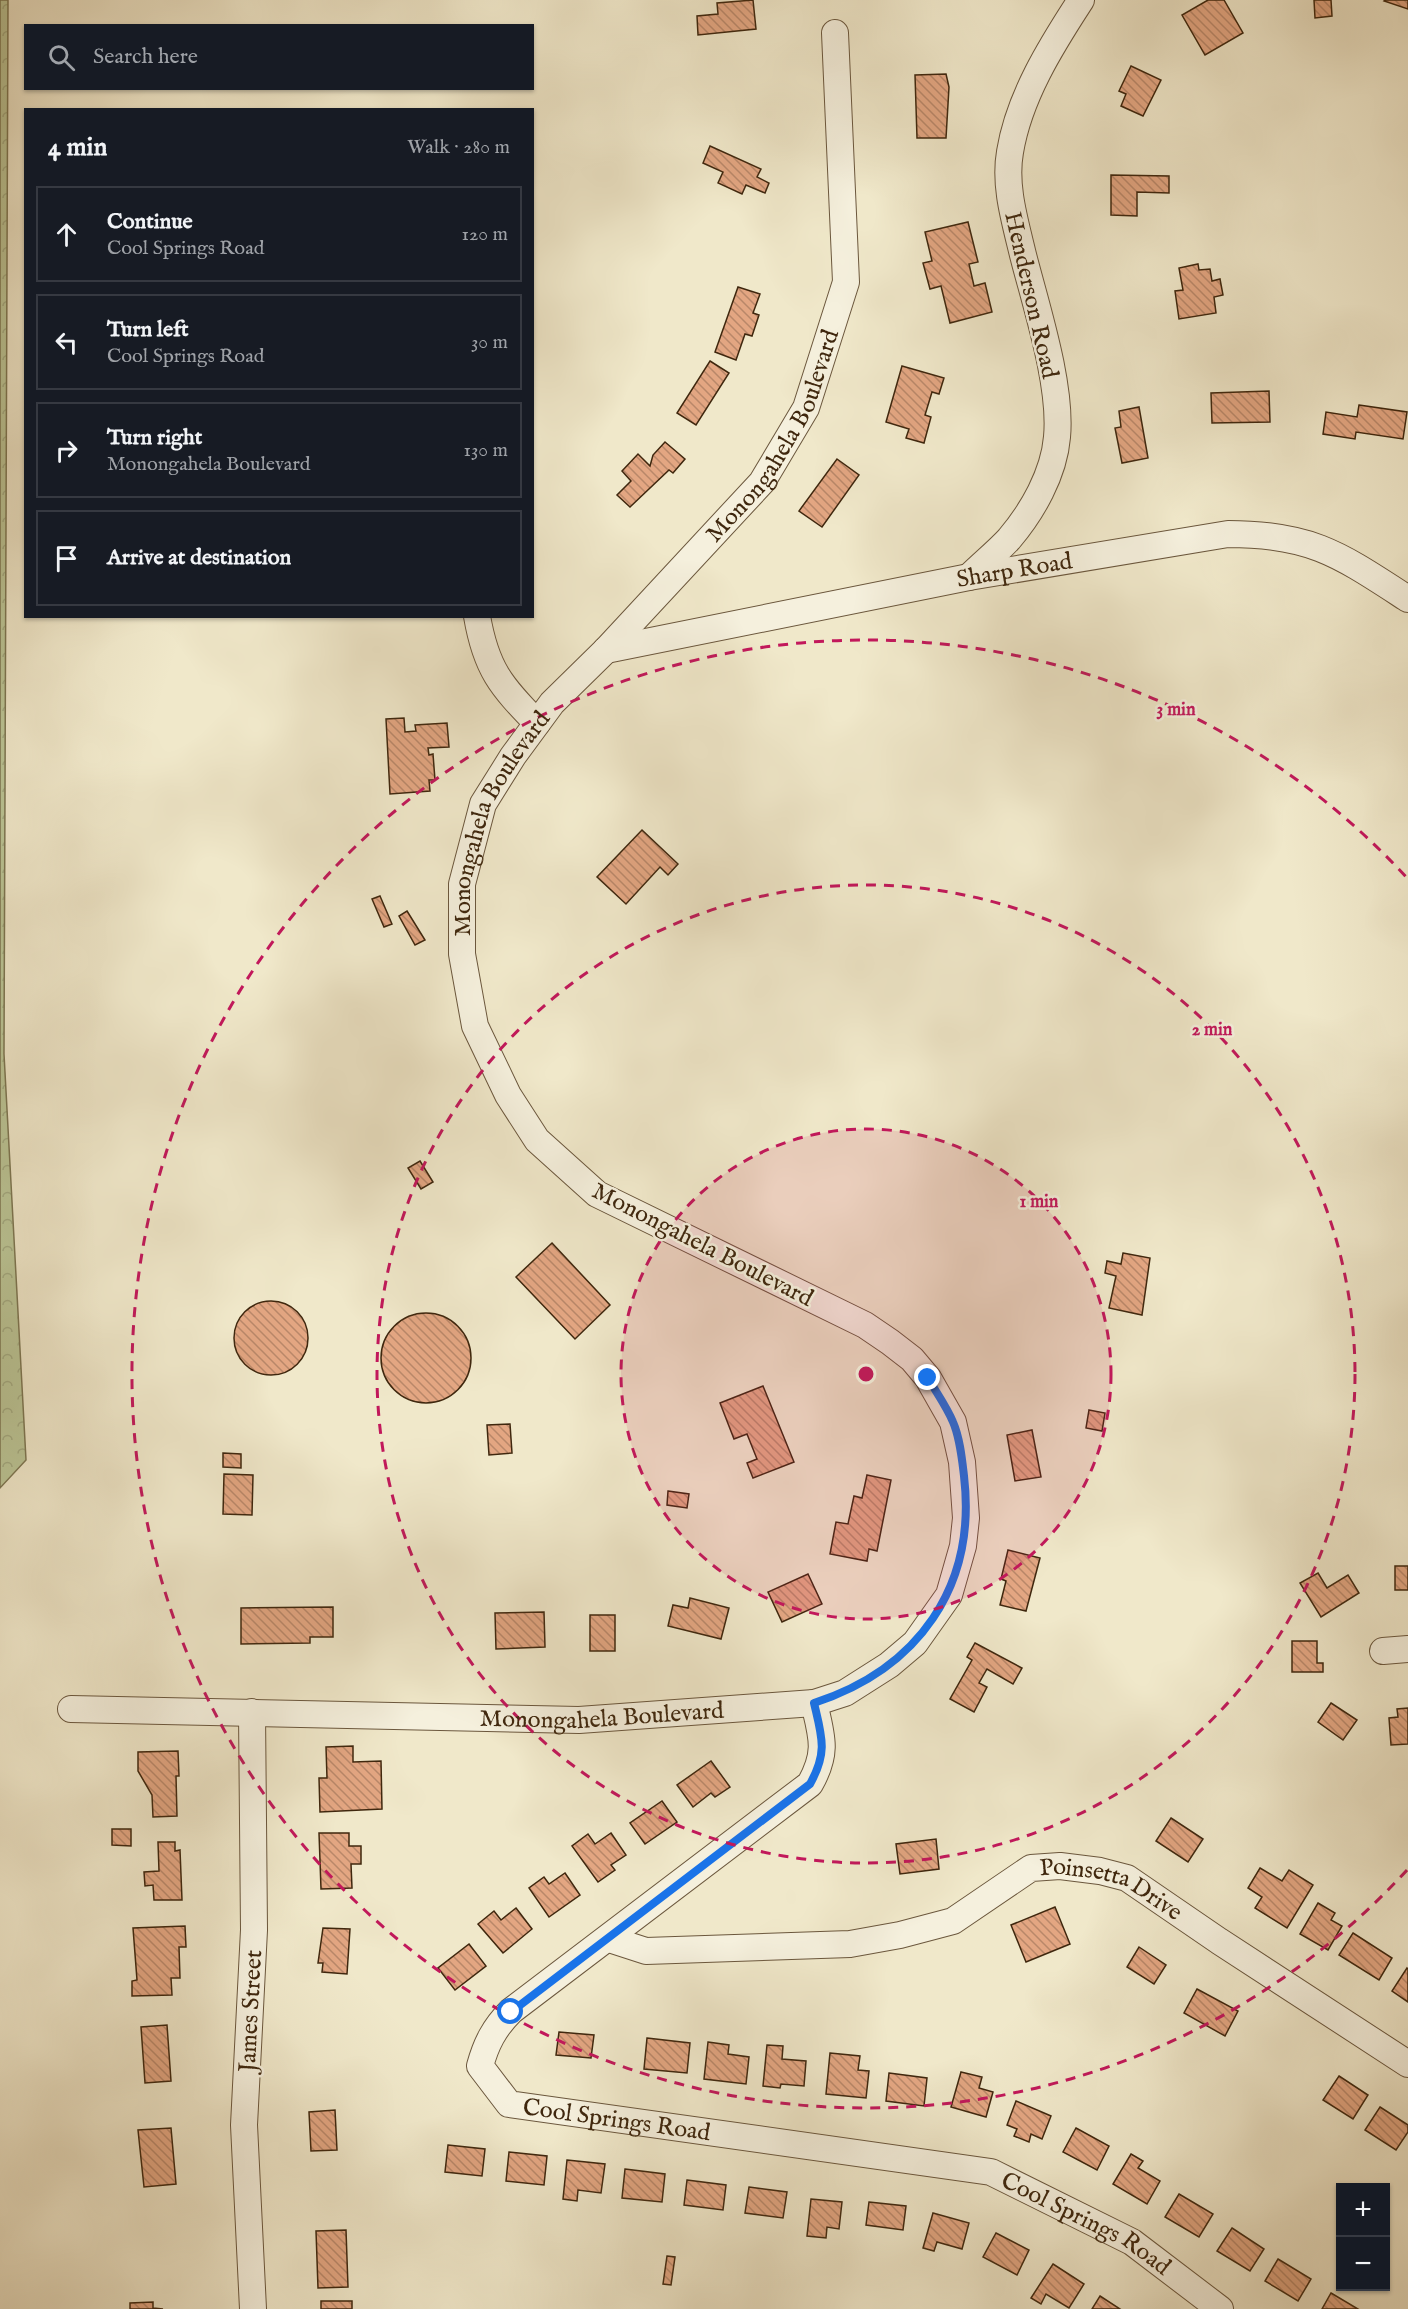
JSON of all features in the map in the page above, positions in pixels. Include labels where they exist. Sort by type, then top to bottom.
[{"type":"street","name":"Henderson Road","points":[[969,577],[1009,539],[1037,499],[1050,468],[1057,437],[1052,375],[1009,198],[1010,152],[1022,112],[1047,51],[1081,0]]},
{"type":"street","name":"Monongahela Boulevard","points":[[71,1709],[579,1720],[814,1703],[845,1693],[889,1665],[915,1642],[949,1595],[963,1546],[966,1518],[962,1462],[954,1422],[928,1378],[912,1359],[865,1325],[597,1194],[537,1140],[508,1095],[475,1026],[462,954],[462,884],[483,804],[552,703],[606,650],[762,482],[806,408],[846,282],[836,33]]},
{"type":"street","name":"Sharp Road","points":[[606,650],[969,577],[1228,534],[1269,534],[1299,540],[1341,556],[1408,599]]},
{"type":"street","points":[[477,618],[488,662],[503,688],[537,723]]},
{"type":"street","points":[[1383,1651],[1408,1648]]},
{"type":"street","name":"Cool Springs Road","points":[[814,1703],[824,1744],[820,1766],[810,1784],[497,2024],[485,2045],[480,2066],[509,2104],[991,2172],[1132,2242],[1220,2309]]},
{"type":"street","name":"James Street","points":[[252,1712],[254,1930],[244,2125],[253,2309]]},
{"type":"street","name":"Poinsetta Drive","points":[[609,1940],[646,1951],[850,1944],[900,1935],[953,1921],[1031,1868],[1060,1866],[1100,1871],[1127,1878],[1408,2064]]},
{"type":"green space","points":[[0,0],[8,0],[4,1054],[26,1460],[0,1488]]},
{"type":"building","points":[[753,0],[756,29],[698,35],[697,16],[718,14],[717,3]]},
{"type":"building","points":[[1208,0],[1224,0],[1243,33],[1205,55],[1182,15]]},
{"type":"building","points":[[1314,0],[1331,0],[1332,16],[1315,18]]},
{"type":"building","points":[[1385,0],[1408,0],[1408,9],[1384,1]]},
{"type":"building","points":[[1131,66],[1161,80],[1143,116],[1121,106],[1126,94],[1119,91]]},
{"type":"building","points":[[946,74],[949,87],[946,138],[917,138],[915,75]]},
{"type":"building","points":[[710,146],[761,169],[757,177],[769,183],[765,193],[746,185],[742,194],[718,183],[723,172],[703,163]]},
{"type":"building","points":[[1111,175],[1169,176],[1169,193],[1137,192],[1137,216],[1111,215]]},
{"type":"building","points":[[968,222],[978,262],[969,264],[974,286],[985,283],[992,312],[950,323],[941,286],[930,289],[923,263],[932,261],[925,232]]},
{"type":"building","points":[[1198,264],[1199,270],[1210,269],[1212,281],[1220,279],[1223,295],[1214,297],[1216,313],[1179,319],[1175,291],[1183,290],[1179,268]]},
{"type":"building","points":[[738,287],[760,294],[753,313],[759,315],[752,336],[745,334],[736,360],[715,352]]},
{"type":"building","points":[[710,361],[729,373],[696,425],[677,413]]},
{"type":"building","points":[[902,366],[944,378],[939,394],[932,392],[925,415],[931,417],[924,443],[906,438],[909,429],[886,422]]},
{"type":"building","points":[[1269,391],[1270,422],[1212,423],[1211,393]]},
{"type":"building","points":[[1359,405],[1407,412],[1403,439],[1356,432],[1355,439],[1323,434],[1326,412],[1357,417]]},
{"type":"building","points":[[1139,407],[1148,458],[1122,463],[1115,428],[1121,427],[1119,411]]},
{"type":"building","points":[[665,442],[685,459],[673,473],[669,470],[630,507],[617,495],[631,481],[622,471],[638,454],[650,466],[653,455]]},
{"type":"building","points":[[837,459],[859,475],[822,527],[799,511]]},
{"type":"building","points":[[404,718],[405,732],[416,731],[415,725],[447,723],[449,747],[428,748],[429,755],[433,754],[435,780],[429,780],[430,791],[390,794],[386,719]]},
{"type":"building","points":[[642,830],[678,864],[668,875],[660,867],[626,904],[597,877]]},
{"type":"building","points":[[380,896],[392,924],[384,927],[372,899]]},
{"type":"building","points":[[407,911],[425,940],[415,945],[399,916]]},
{"type":"building","points":[[420,1161],[433,1182],[421,1189],[408,1168]]},
{"type":"building","points":[[552,1243],[610,1305],[575,1339],[516,1277]]},
{"type":"building","points":[[1123,1253],[1150,1258],[1142,1315],[1109,1308],[1116,1276],[1105,1273],[1107,1261],[1121,1264]]},
{"type":"building","points":[[264,1301],[278,1301],[292,1307],[302,1317],[308,1331],[306,1352],[292,1369],[278,1375],[264,1375],[250,1369],[240,1359],[234,1345],[234,1331],[240,1317],[250,1307]]},
{"type":"building","points":[[426,1313],[443,1317],[458,1326],[467,1341],[471,1358],[467,1375],[458,1390],[443,1399],[426,1403],[409,1399],[394,1390],[385,1375],[381,1358],[385,1341],[394,1326],[409,1317]]},
{"type":"building","points":[[763,1386],[794,1462],[753,1478],[747,1463],[757,1459],[747,1434],[734,1439],[720,1403]]},
{"type":"building","points":[[1089,1410],[1105,1413],[1102,1431],[1086,1428]]},
{"type":"building","points":[[510,1424],[512,1453],[489,1455],[487,1425]]},
{"type":"building","points":[[1032,1430],[1041,1477],[1015,1481],[1007,1435]]},
{"type":"building","points":[[223,1453],[241,1454],[241,1468],[223,1467]]},
{"type":"building","points":[[224,1474],[253,1475],[252,1515],[223,1514]]},
{"type":"building","points":[[867,1475],[891,1480],[877,1551],[869,1549],[867,1561],[830,1554],[836,1522],[848,1524],[854,1496],[862,1498]]},
{"type":"building","points":[[668,1491],[689,1494],[687,1508],[667,1505]]},
{"type":"building","points":[[1008,1550],[1040,1558],[1026,1611],[1000,1605],[1006,1581],[1001,1579]]},
{"type":"building","points":[[1395,1566],[1408,1566],[1408,1590],[1395,1590]]},
{"type":"building","points":[[1318,1573],[1327,1588],[1348,1575],[1359,1593],[1321,1617],[1300,1583]]},
{"type":"building","points":[[808,1574],[822,1604],[782,1622],[768,1592]]},
{"type":"building","points":[[690,1598],[729,1608],[721,1639],[668,1626],[673,1605],[688,1608]]},
{"type":"building","points":[[333,1607],[333,1637],[310,1637],[310,1643],[241,1644],[241,1608]]},
{"type":"building","points":[[544,1612],[545,1647],[496,1649],[495,1613]]},
{"type":"building","points":[[590,1615],[615,1615],[615,1651],[590,1651]]},
{"type":"building","points":[[1292,1641],[1317,1641],[1317,1663],[1323,1663],[1323,1672],[1292,1672]]},
{"type":"building","points":[[975,1643],[1022,1668],[1013,1684],[987,1669],[979,1683],[987,1687],[974,1712],[950,1699],[972,1660],[967,1657]]},
{"type":"building","points":[[1331,1703],[1357,1720],[1343,1740],[1318,1722]]},
{"type":"building","points":[[1408,1708],[1408,1744],[1391,1745],[1389,1718],[1398,1717],[1397,1709]]},
{"type":"building","points":[[353,1746],[353,1762],[381,1761],[382,1809],[320,1812],[319,1778],[327,1778],[326,1747]]},
{"type":"building","points":[[178,1751],[177,1816],[153,1817],[152,1795],[138,1771],[138,1752]]},
{"type":"building","points":[[711,1761],[730,1787],[715,1797],[711,1793],[693,1807],[677,1785]]},
{"type":"building","points":[[662,1801],[677,1822],[645,1844],[630,1823]]},
{"type":"building","points":[[1171,1818],[1203,1839],[1188,1862],[1156,1841]]},
{"type":"building","points":[[112,1829],[131,1829],[131,1846],[112,1845]]},
{"type":"building","points":[[319,1833],[349,1833],[349,1846],[361,1846],[361,1864],[351,1864],[352,1888],[321,1889]]},
{"type":"building","points":[[611,1833],[626,1855],[611,1865],[615,1870],[598,1882],[572,1846],[588,1834],[595,1844]]},
{"type":"building","points":[[936,1839],[939,1869],[900,1874],[896,1844]]},
{"type":"building","points":[[158,1842],[175,1842],[175,1851],[180,1850],[182,1900],[154,1900],[153,1885],[145,1886],[144,1872],[159,1871]]},
{"type":"building","points":[[1260,1868],[1282,1881],[1289,1870],[1313,1885],[1287,1928],[1255,1908],[1262,1897],[1248,1888]]},
{"type":"building","points":[[565,1873],[580,1895],[549,1917],[529,1888],[544,1877],[549,1884]]},
{"type":"building","points":[[1318,1903],[1335,1913],[1331,1920],[1342,1926],[1328,1950],[1300,1934]]},
{"type":"building","points":[[1055,1907],[1070,1944],[1026,1962],[1011,1925]]},
{"type":"building","points":[[516,1908],[532,1929],[503,1953],[478,1924],[494,1911],[501,1920]]},
{"type":"building","points":[[185,1926],[186,1947],[179,1947],[180,1978],[171,1978],[172,1995],[132,1996],[132,1981],[137,1980],[133,1928]]},
{"type":"building","points":[[323,1928],[350,1929],[347,1974],[322,1972],[323,1963],[318,1963]]},
{"type":"building","points":[[1353,1933],[1392,1958],[1379,1980],[1339,1955]]},
{"type":"building","points":[[469,1944],[486,1966],[455,1990],[438,1968]]},
{"type":"building","points":[[1139,1947],[1166,1965],[1154,1984],[1127,1967]]},
{"type":"building","points":[[1408,1969],[1408,2002],[1392,1991]]},
{"type":"building","points":[[1197,1989],[1238,2011],[1225,2036],[1184,2013]]},
{"type":"building","points":[[167,2025],[171,2081],[145,2083],[141,2027]]},
{"type":"building","points":[[559,2032],[594,2035],[591,2058],[556,2055]]},
{"type":"building","points":[[647,2038],[690,2043],[687,2073],[644,2069]]},
{"type":"building","points":[[708,2042],[729,2045],[728,2054],[749,2057],[746,2084],[704,2079]]},
{"type":"building","points":[[767,2045],[783,2046],[782,2059],[806,2061],[804,2086],[781,2084],[780,2088],[763,2086]]},
{"type":"building","points":[[830,2053],[860,2056],[858,2070],[869,2071],[866,2098],[826,2094]]},
{"type":"building","points":[[961,2072],[982,2077],[979,2088],[993,2092],[986,2117],[951,2107]]},
{"type":"building","points":[[889,2073],[927,2078],[924,2106],[886,2101]]},
{"type":"building","points":[[1339,2076],[1368,2095],[1353,2119],[1323,2100]]},
{"type":"building","points":[[1016,2101],[1051,2116],[1042,2139],[1031,2134],[1029,2142],[1014,2136],[1017,2129],[1007,2125]]},
{"type":"building","points":[[1380,2107],[1408,2125],[1408,2132],[1396,2150],[1365,2130]]},
{"type":"building","points":[[335,2110],[337,2150],[311,2151],[309,2112]]},
{"type":"building","points":[[171,2128],[176,2184],[144,2187],[138,2130]]},
{"type":"building","points":[[1076,2128],[1109,2146],[1097,2170],[1063,2152]]},
{"type":"building","points":[[448,2145],[485,2149],[482,2176],[445,2172]]},
{"type":"building","points":[[509,2152],[547,2156],[544,2185],[506,2181]]},
{"type":"building","points":[[1131,2154],[1143,2161],[1138,2168],[1160,2181],[1147,2204],[1113,2184]]},
{"type":"building","points":[[567,2160],[605,2164],[601,2193],[578,2190],[577,2201],[563,2199]]},
{"type":"building","points":[[625,2169],[665,2174],[662,2202],[622,2198]]},
{"type":"building","points":[[687,2180],[726,2185],[723,2210],[684,2205]]},
{"type":"building","points":[[749,2187],[787,2192],[783,2218],[745,2213]]},
{"type":"building","points":[[1179,2194],[1213,2214],[1199,2237],[1165,2217]]},
{"type":"building","points":[[811,2199],[842,2202],[839,2229],[827,2227],[826,2238],[807,2236]]},
{"type":"building","points":[[869,2202],[906,2206],[903,2230],[866,2225]]},
{"type":"building","points":[[933,2213],[969,2223],[962,2249],[937,2242],[934,2251],[923,2248]]},
{"type":"building","points":[[1232,2228],[1264,2249],[1250,2271],[1217,2251]]},
{"type":"building","points":[[346,2230],[348,2287],[318,2288],[316,2231]]},
{"type":"building","points":[[996,2233],[1029,2250],[1017,2275],[983,2257]]},
{"type":"building","points":[[667,2256],[675,2257],[671,2285],[663,2284]]},
{"type":"building","points":[[1278,2259],[1311,2279],[1298,2301],[1265,2281]]},
{"type":"building","points":[[1053,2264],[1084,2284],[1069,2308],[1046,2294],[1041,2304],[1031,2298]]},
{"type":"building","points":[[1331,2293],[1358,2309],[1322,2309]]},
{"type":"building","points":[[1100,2296],[1120,2309],[1092,2309]]},
{"type":"building","points":[[321,2301],[352,2301],[352,2309],[321,2309]]},
{"type":"building","points":[[153,2302],[153,2308],[163,2309],[130,2309],[130,2303]]},
{"type":"route","points":[[511,2012],[609,1940],[810,1784],[820,1766],[824,1744],[814,1703],[845,1693],[889,1665],[915,1642],[949,1595],[963,1546],[966,1491],[954,1422],[928,1378]]}]
